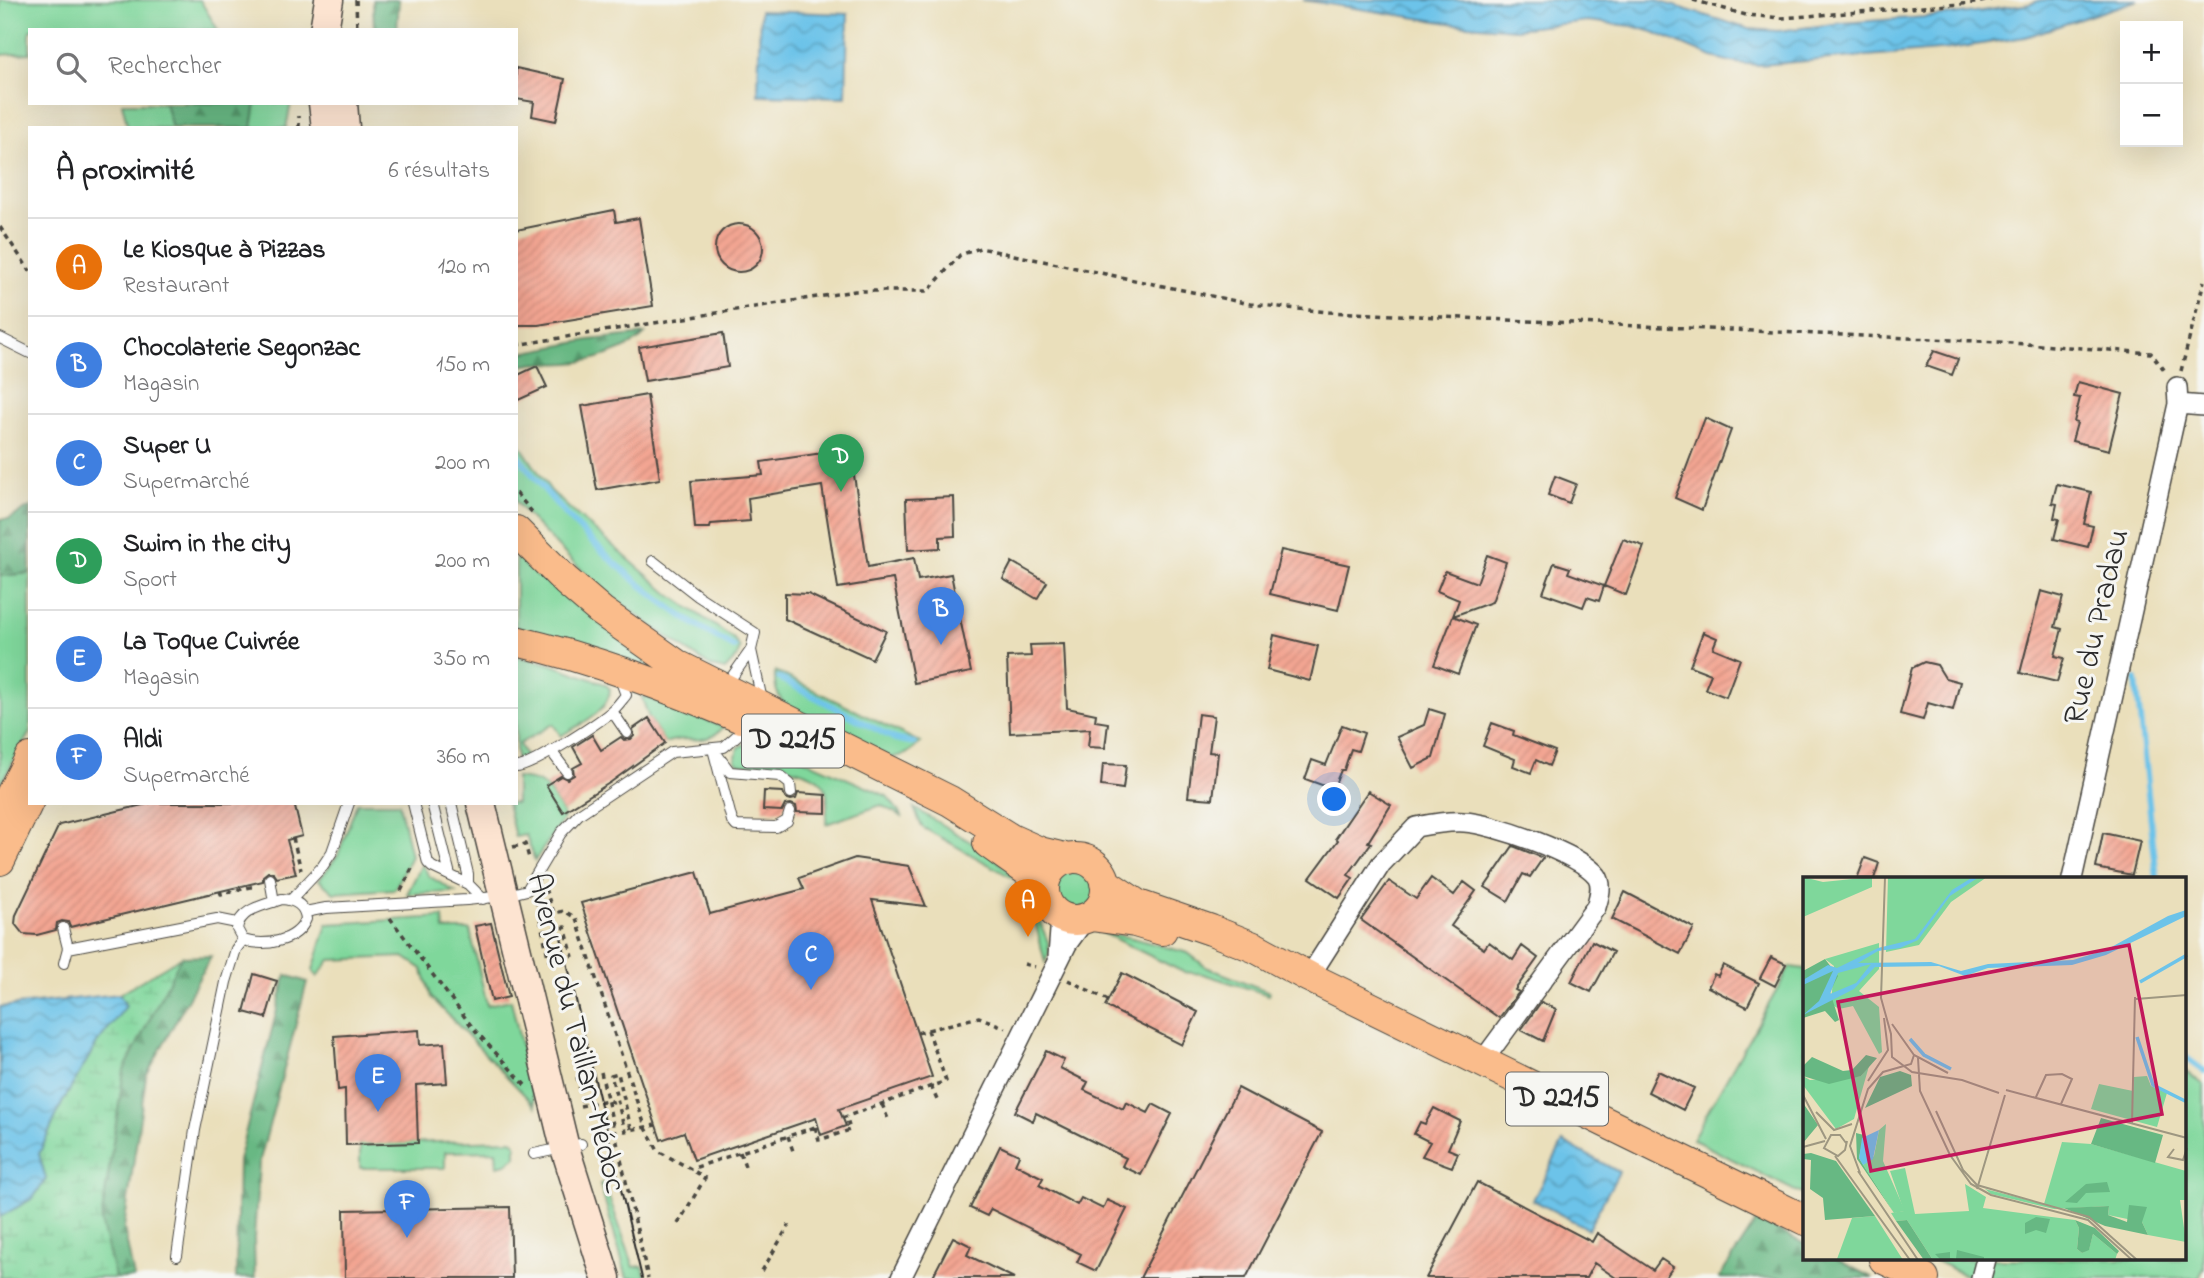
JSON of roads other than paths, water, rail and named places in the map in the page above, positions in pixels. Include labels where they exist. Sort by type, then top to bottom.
[{"type":"main road","name":"D 2215","points":[[518,533],[566,581],[601,611],[679,666],[723,689],[758,716],[939,813],[1007,855],[1029,872],[1044,891]]},
{"type":"main road","name":"D 2215","points":[[518,641],[616,669],[758,716],[950,801],[1022,844],[1069,859]]},
{"type":"main road","points":[[0,816],[28,762]]},
{"type":"main road","points":[[0,860],[28,802]]},
{"type":"main road","points":[[1069,859],[1085,860],[1094,865],[1105,883],[1104,901],[1080,917],[1052,911],[1046,902],[1045,883],[1054,867],[1069,859]]},
{"type":"main road","name":"D 2215","points":[[1105,883],[1139,905],[1256,948],[1309,977],[1803,1219]]},
{"type":"main road","name":"D 2215","points":[[1080,917],[1135,922],[1283,972],[1309,977]]},
{"type":"main road","points":[[1886,1260],[1924,1278]]},
{"type":"street","points":[[324,28],[329,0]]},
{"type":"street","points":[[342,28],[344,0]]},
{"type":"street","name":"Rue du Pradau","points":[[2072,877],[2178,395],[2204,407]]},
{"type":"street","name":"Avenue du Taillan-Médoc","points":[[482,805],[510,891],[606,1278]]},
{"type":"street","name":"Avenue du Taillan-Médoc","points":[[500,805],[510,891]]},
{"type":"street","points":[[1309,977],[1381,864],[1416,827],[1466,822],[1534,840],[1585,865],[1598,877],[1600,893],[1596,907],[1482,1062]]},
{"type":"street","points":[[901,1278],[1055,968],[1059,953],[1080,917]]},
{"type":"street","name":"Avenue du Taillan-Médoc","points":[[573,1146],[617,1278]]},
{"type":"street","points":[[1982,1278],[1986,1260]]},
{"type":"lane","points":[[0,338],[28,352]]},
{"type":"lane","points":[[305,912],[510,891],[579,814],[647,762],[677,750],[724,747],[758,716],[751,650],[755,633],[698,597],[653,561]]},
{"type":"lane","points":[[723,689],[751,650]]},
{"type":"lane","points":[[518,767],[551,751],[612,711],[626,695],[616,669]]},
{"type":"lane","points":[[612,711],[627,733]]},
{"type":"lane","points":[[713,749],[730,772],[786,778],[791,793]]},
{"type":"lane","points":[[713,749],[732,821],[736,826],[776,827],[787,821],[790,811]]},
{"type":"lane","points":[[551,751],[567,772]]},
{"type":"lane","points":[[579,802],[579,814]]},
{"type":"lane","points":[[237,923],[246,913],[274,902],[291,900],[308,883],[332,852],[348,805]]},
{"type":"lane","points":[[413,805],[426,856],[432,867],[468,884],[510,891]]},
{"type":"lane","points":[[432,805],[450,875]]},
{"type":"lane","points":[[451,805],[468,884]]},
{"type":"lane","points":[[270,879],[274,902]]},
{"type":"lane","points":[[237,923],[243,940],[275,942],[295,934],[304,926],[306,919],[305,912],[291,900]]},
{"type":"lane","points":[[68,948],[217,919],[237,923]]},
{"type":"lane","points":[[63,928],[68,948],[64,963]]},
{"type":"lane","points":[[177,1256],[197,1116],[226,982],[236,949],[243,940]]},
{"type":"lane","points":[[534,1154],[573,1146]]},
{"type":"water","points":[[1303,0],[1655,0],[1749,29],[1778,31],[1841,23],[1953,15],[2041,0],[2138,0],[2025,37],[1950,49],[1759,65],[1712,57],[1632,26],[1587,21],[1515,29],[1456,24]]},
{"type":"water","points":[[760,11],[848,14],[846,97],[758,95]]},
{"type":"water","points":[[119,994],[126,1006],[97,1043],[62,1103],[39,1154],[46,1179],[33,1198],[0,1217],[0,1007]]},
{"type":"water","points":[[1563,1142],[1619,1172],[1588,1229],[1533,1200]]},
{"type":"waterway","points":[[518,455],[550,497],[612,560],[679,614],[734,647]]},
{"type":"waterway","points":[[779,678],[895,739],[914,743]]},
{"type":"waterway","points":[[2136,680],[2157,877]]},
{"type":"waterway","points":[[2186,1058],[2204,1071]]},
{"type":"tram line","points":[[561,937],[642,1278]]},
{"type":"place","name":"Swim in the city","points":[[841,492]]},
{"type":"place","name":"Chocolaterie Segonzac","points":[[941,645]]},
{"type":"place","name":"Le Kiosque à Pizzas","points":[[1028,937]]},
{"type":"place","name":"Super U","points":[[811,990]]},
{"type":"place","name":"La Toque Cuivrée","points":[[378,1112]]},
{"type":"place","name":"Aldi","points":[[407,1238]]}]
